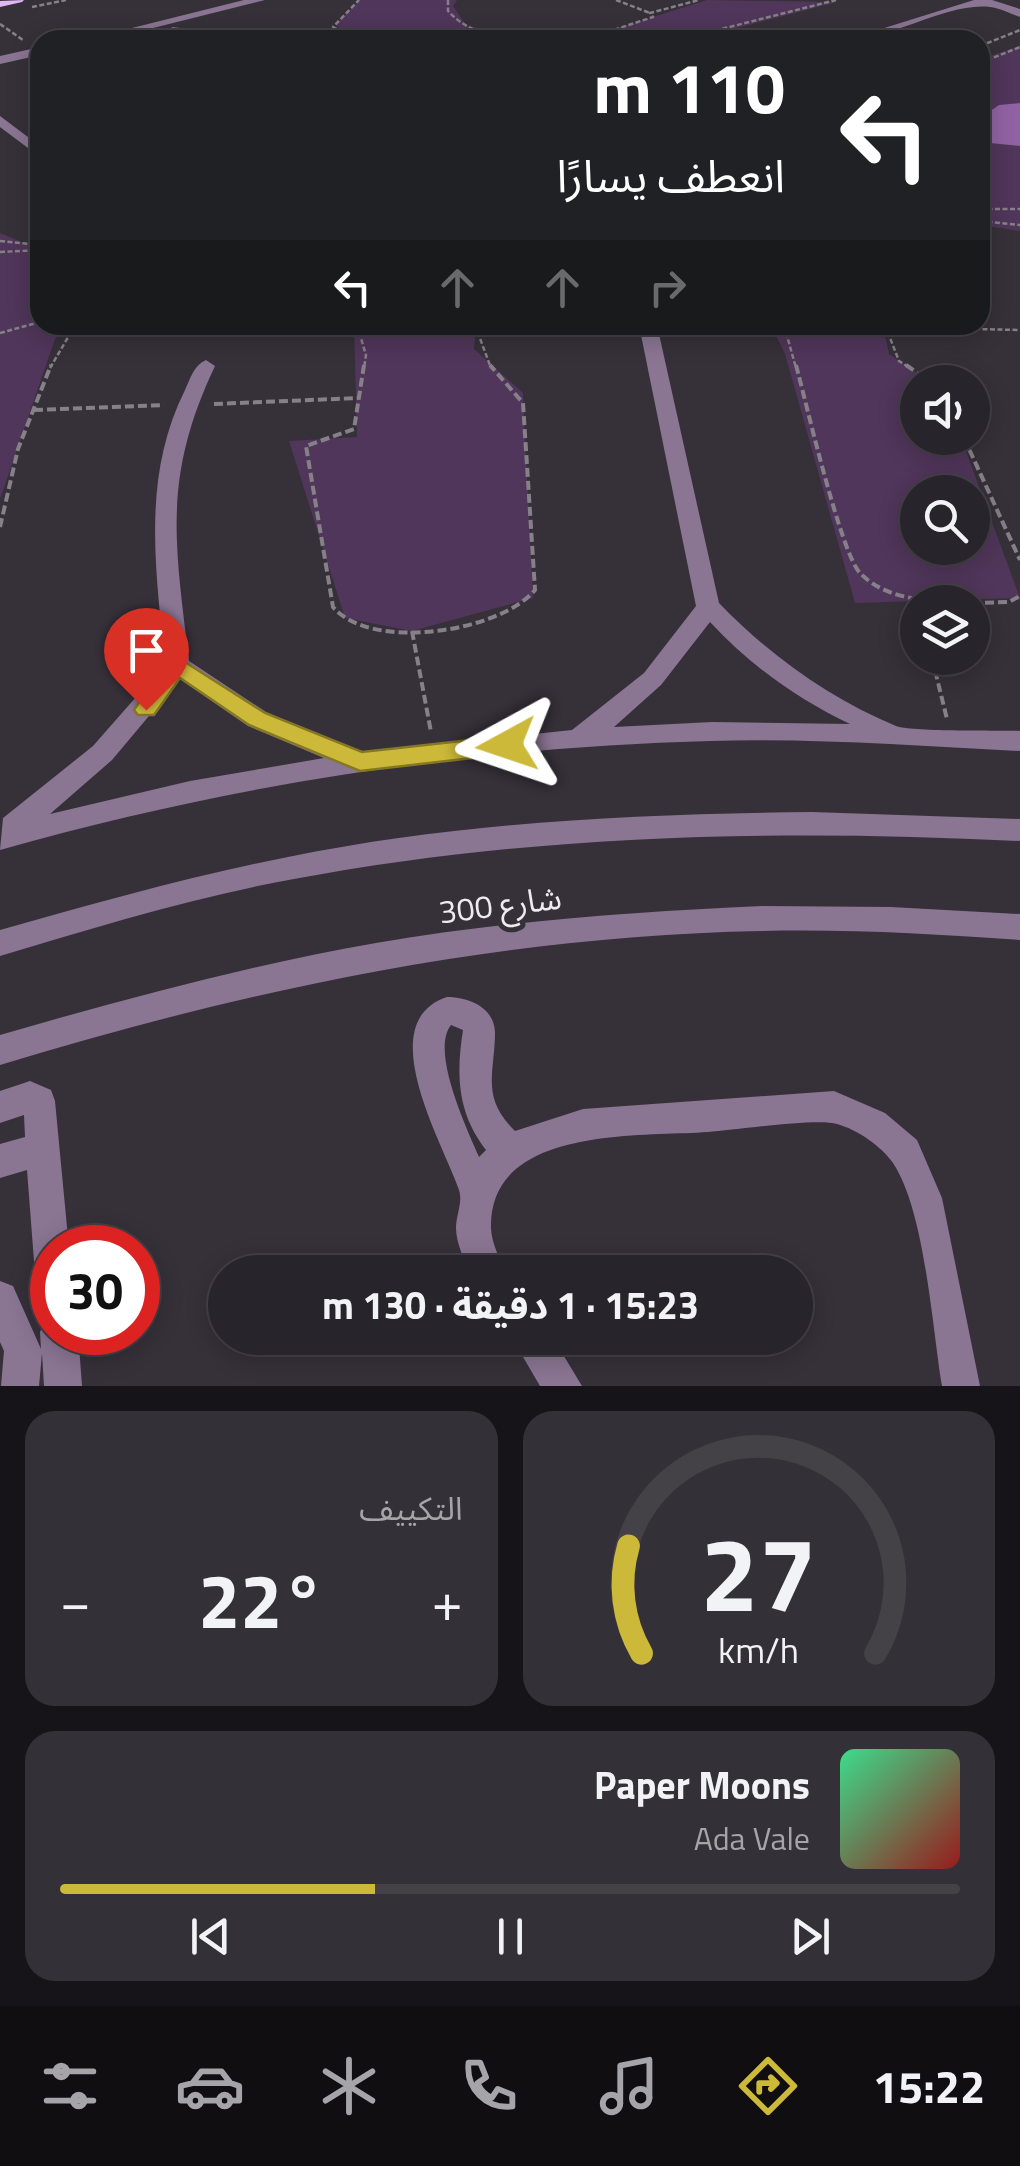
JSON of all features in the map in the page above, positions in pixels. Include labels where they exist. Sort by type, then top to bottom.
[{"type":"main road","points":[[0,4],[18,0]]},
{"type":"street","points":[[542,4],[558,0]]},
{"type":"street","points":[[929,16],[931,0]]},
{"type":"street","points":[[884,30],[983,1],[1020,13]]},
{"type":"street","points":[[135,30],[258,9]]},
{"type":"street","points":[[3,61],[30,54]]},
{"type":"street","points":[[0,120],[30,146]]},
{"type":"street","points":[[650,335],[708,606],[742,642],[785,676],[837,707],[896,734]]},
{"type":"street","points":[[0,837],[53,799],[105,754],[146,710],[177,665],[162,512],[166,475],[184,405],[206,366]]},
{"type":"street","points":[[580,738],[624,708],[660,676],[688,641],[708,606]]},
{"type":"street","points":[[177,665],[257,719],[360,762]]},
{"type":"street","points":[[0,837],[138,800],[360,762],[580,738],[736,731],[1020,741]]},
{"type":"street","points":[[0,943],[188,889],[341,858],[516,836],[749,820],[1020,830]]},
{"type":"street","name":"شارع 300","points":[[0,1050],[205,993],[368,958],[526,932],[752,916],[1020,927]]},
{"type":"street","points":[[988,924],[1020,945]]},
{"type":"street","points":[[478,1192],[455,1141],[429,1062],[426,1036],[431,1024],[442,1014],[458,1011],[471,1016],[479,1029],[474,1077],[481,1118],[510,1149]]},
{"type":"street","points":[[439,1090],[474,1077]]},
{"type":"street","points":[[0,1106],[36,1097],[49,1225]]},
{"type":"street","points":[[482,1255],[473,1232],[478,1192],[491,1168],[510,1149],[543,1134],[584,1126],[834,1107],[873,1122],[905,1152],[924,1191],[961,1386]]},
{"type":"street","points":[[0,1162],[43,1149]]},
{"type":"street","points":[[0,1299],[23,1350],[20,1386]]},
{"type":"street","points":[[61,1355],[63,1386]]},
{"type":"street","points":[[542,1355],[563,1386]]},
{"type":"path","points":[[338,30],[332,27],[359,0]]},
{"type":"path","points":[[448,0],[448,12],[463,26],[474,30]]},
{"type":"path","points":[[616,0],[650,14],[699,0]]},
{"type":"path","points":[[722,30],[836,0]]},
{"type":"path","points":[[611,30],[653,17],[650,14]]},
{"type":"path","points":[[990,42],[1020,30]]},
{"type":"path","points":[[990,59],[1020,47]]},
{"type":"path","points":[[990,209],[1020,209]]},
{"type":"path","points":[[990,222],[1020,225]]},
{"type":"path","points":[[0,242],[30,246]]},
{"type":"path","points":[[0,252],[30,249]]},
{"type":"path","points":[[0,333],[30,325]]},
{"type":"path","points":[[990,329],[1020,330]]},
{"type":"path","points":[[0,527],[8,483],[51,360],[72,335]]},
{"type":"path","points":[[360,335],[366,355],[354,428],[341,437],[319,438],[306,446],[331,602],[339,615],[359,627],[412,631],[506,616],[528,603],[535,590],[523,403],[501,386],[487,366],[478,335]]},
{"type":"path","points":[[787,335],[852,563],[870,582],[900,595]]},
{"type":"path","points":[[888,335],[898,361],[904,365]]},
{"type":"path","points":[[972,455],[1020,560]]},
{"type":"path","points":[[990,604],[1020,596]]},
{"type":"path","points":[[412,631],[435,752]]},
{"type":"path","points":[[936,675],[952,738]]},
{"type":"shaded area","points":[[360,0],[457,0],[453,6],[466,25],[486,30],[343,30],[335,25]]},
{"type":"shaded area","points":[[707,0],[837,2],[729,30],[611,30]]},
{"type":"shaded area","points":[[1020,46],[1020,231],[990,226],[990,56]]},
{"type":"shaded area","points":[[1020,103],[1020,146],[990,143],[990,111],[999,105]]},
{"type":"shaded area","points":[[0,233],[30,245],[30,335],[59,335],[0,499]]},
{"type":"shaded area","points":[[354,335],[475,335],[474,349],[523,393],[533,598],[412,631],[345,618],[289,441],[357,437]]},
{"type":"shaded area","points":[[776,335],[885,335],[889,354],[905,365],[900,365],[900,455],[967,455],[975,475],[900,475],[900,565],[990,565],[990,517],[1020,598],[990,599],[990,585],[900,585],[900,602],[855,603],[785,354]]},
{"type":"route","points":[[146,710],[177,665],[257,719],[360,762],[507,745]]}]
